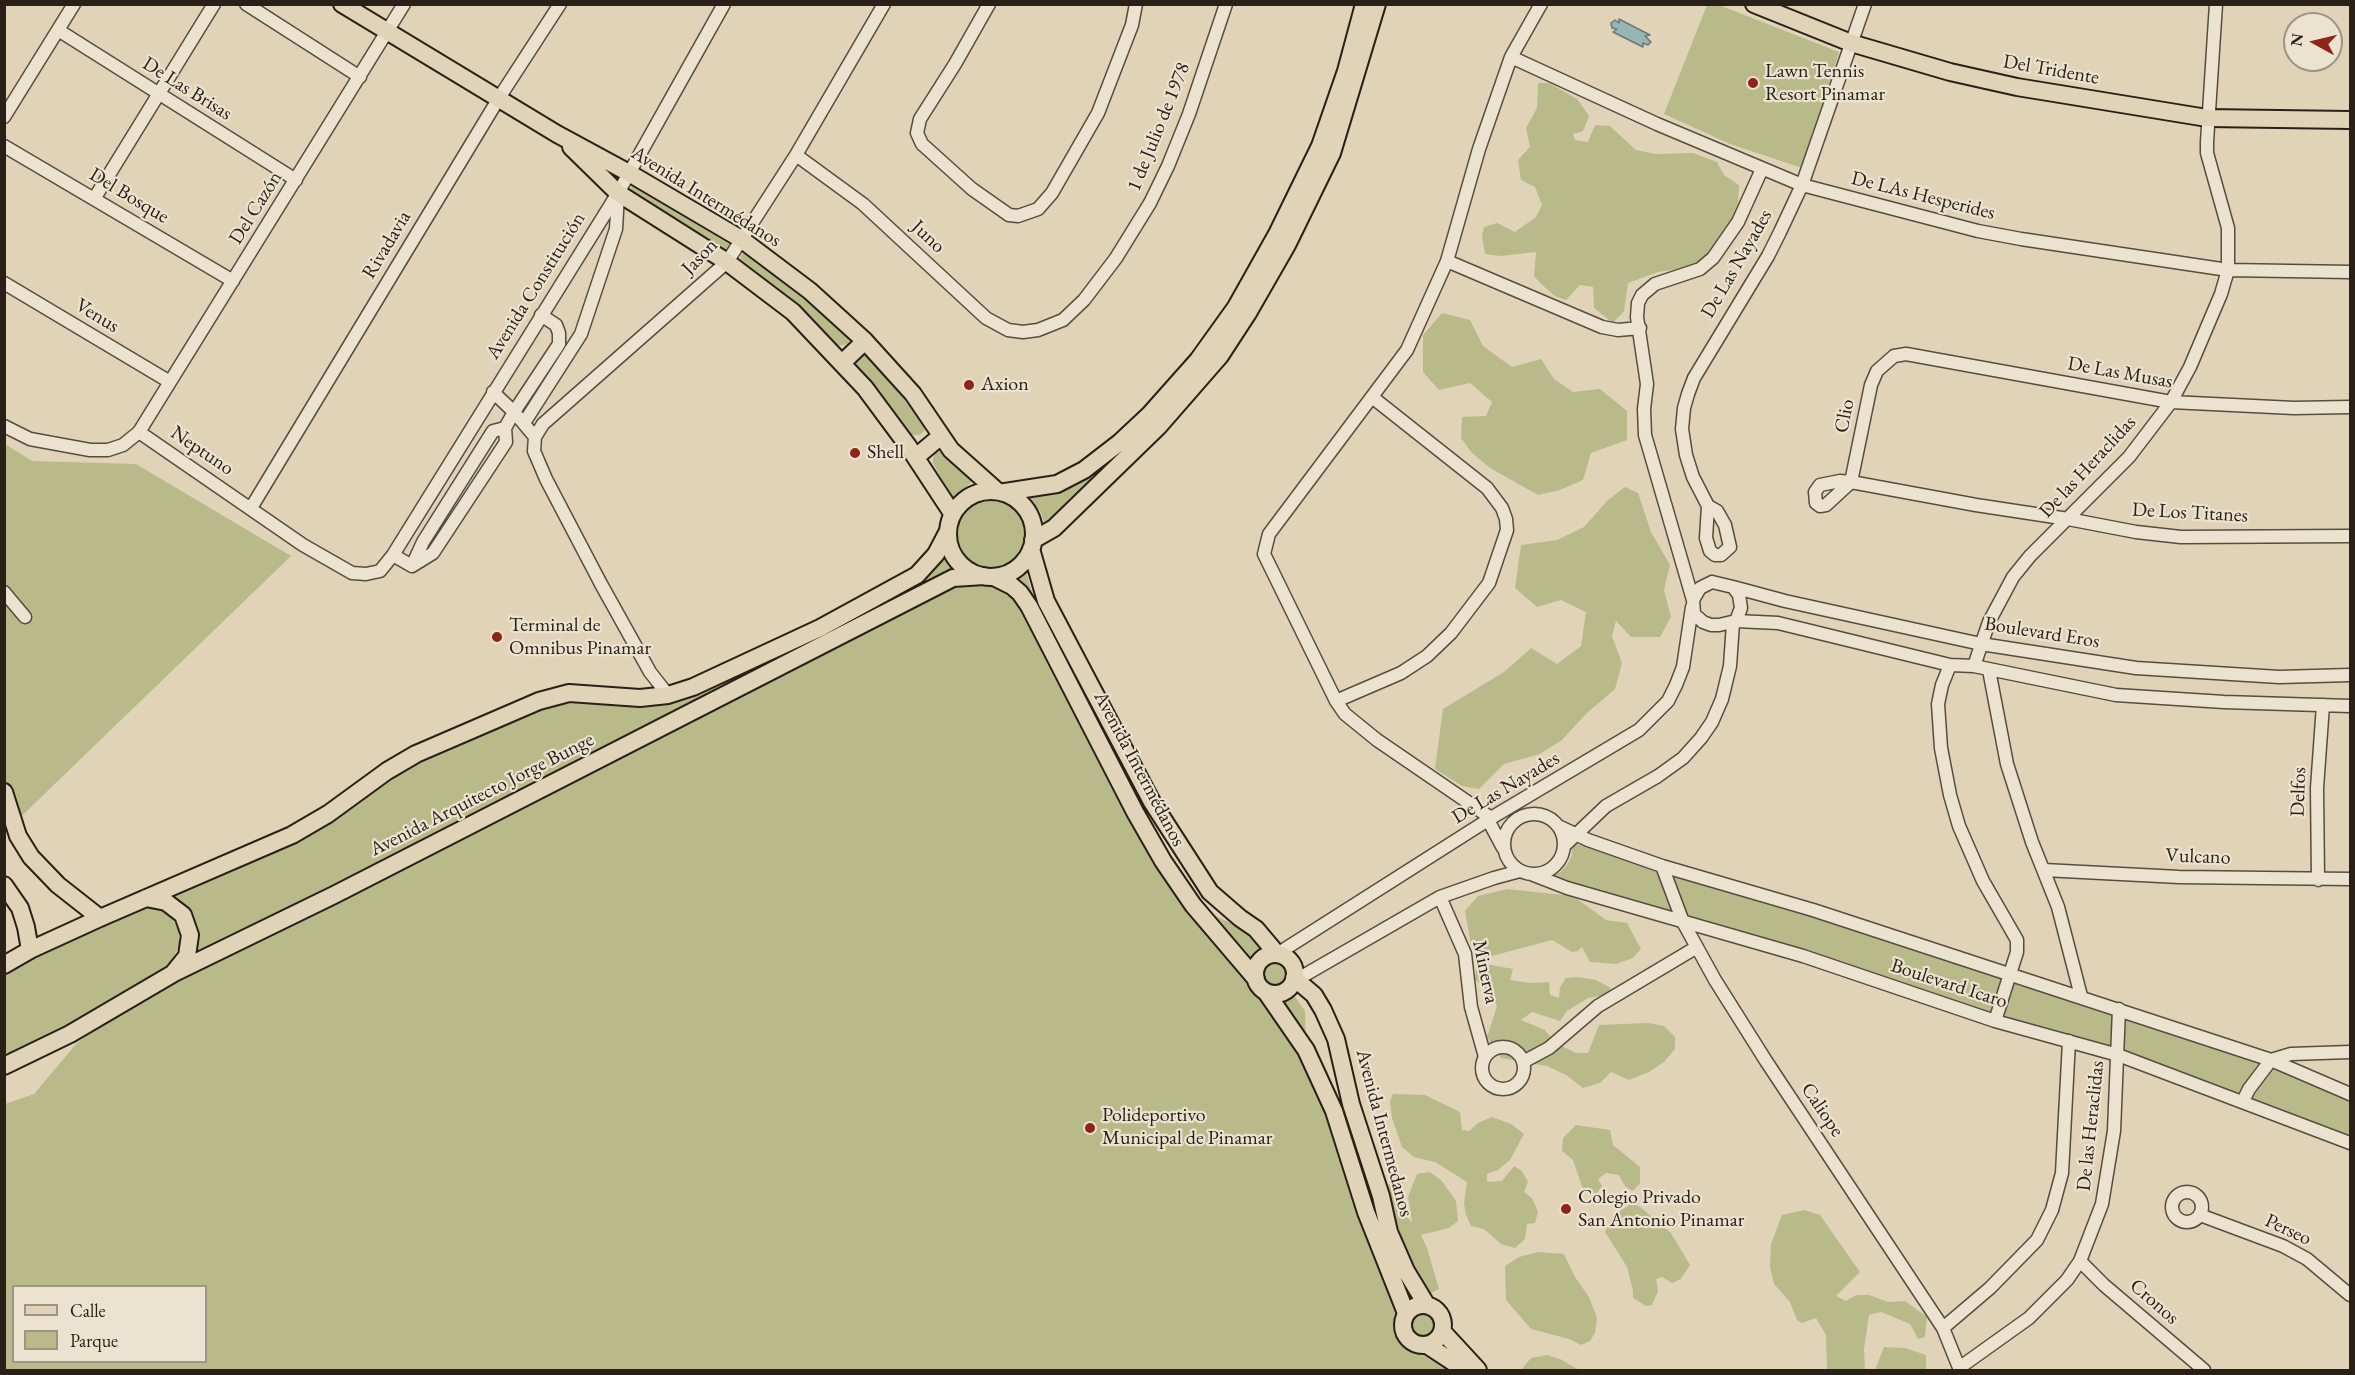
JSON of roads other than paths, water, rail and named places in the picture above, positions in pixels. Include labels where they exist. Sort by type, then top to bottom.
[{"type":"main road","name":"Avenida Intermédanos","points":[[342,4],[557,134],[629,173],[741,239],[810,291],[865,341],[913,394],[951,450],[1001,492]]},
{"type":"main road","points":[[4,965],[30,950],[100,918],[292,835],[328,814],[387,771],[416,754],[539,701],[569,693],[640,698],[668,695],[693,687],[820,628],[917,575],[936,554],[947,533],[952,513],[960,502],[971,495],[984,491],[1001,492],[1057,484],[1084,470],[1119,443],[1150,414],[1198,360],[1236,307],[1277,234],[1320,146],[1346,71],[1364,4]]},
{"type":"main road","points":[[947,533],[952,551],[962,566],[972,573],[989,577],[1006,574],[1017,568],[1025,560],[1032,544],[1054,528],[1159,426],[1220,356],[1287,245],[1332,153],[1377,4]]},
{"type":"main road","name":"Del Tridente","points":[[1754,4],[1851,43],[1950,72],[2017,87],[2207,118],[2350,120]]},
{"type":"main road","name":"Avenida Intermédanos","points":[[557,134],[618,194],[727,262],[793,312],[865,388],[916,457],[952,513]]},
{"type":"main road","points":[[842,363],[865,341]]},
{"type":"main road","points":[[916,457],[942,436]]},
{"type":"main road","points":[[1001,492],[1018,500],[1028,511],[1033,525],[1032,544],[1046,601],[1152,802],[1210,892],[1256,929],[1276,954],[1290,961],[1294,971],[1292,985],[1284,992],[1272,994],[1261,986],[1258,963],[1276,954]]},
{"type":"main road","name":"Avenida Intermédanos","points":[[989,577],[1012,586],[1029,606],[1135,812],[1163,861],[1193,905],[1261,986],[1306,1050],[1334,1111],[1366,1212],[1406,1313]]},
{"type":"main road","name":"Avenida Arquitecto Jorge Bunge","points":[[9,1062],[70,1034],[174,973],[334,895],[953,578],[989,577]]},
{"type":"main road","points":[[4,792],[18,836],[31,857],[58,885],[100,918]]},
{"type":"main road","points":[[4,885],[20,908],[30,950]]},
{"type":"main road","points":[[146,898],[166,902],[183,915],[190,935],[187,956],[174,973]]},
{"type":"main road","name":"Avenida Intermedanos","points":[[1294,978],[1314,995],[1336,1039],[1351,1104],[1381,1196],[1389,1232],[1406,1271],[1426,1304]]},
{"type":"main road","points":[[1465,1371],[1427,1345],[1418,1344],[1405,1334],[1403,1320],[1406,1313],[1418,1305],[1426,1304],[1438,1311],[1442,1317],[1443,1332],[1478,1371]]},
{"type":"main road","points":[[1427,1345],[1437,1340],[1443,1332]]},
{"type":"street","points":[[4,117],[74,4]]},
{"type":"street","points":[[94,199],[214,4]]},
{"type":"street","points":[[246,4],[260,8],[360,77]]},
{"type":"street","name":"Del Cazón","points":[[139,432],[404,4]]},
{"type":"street","name":"Rivadavia","points":[[251,508],[500,98],[560,4]]},
{"type":"street","name":"Avenida Constitución","points":[[366,574],[380,571],[393,555],[618,194],[724,4]]},
{"type":"street","name":"Jason","points":[[535,437],[543,424],[727,262],[796,155],[884,4]]},
{"type":"street","points":[[989,4],[920,119],[917,133],[922,144],[972,189],[1009,215],[1018,216],[1038,209],[1052,193],[1098,113],[1132,25],[1136,4]]},
{"type":"street","name":"1 de Julio de 1978","points":[[1038,330],[1064,320],[1083,300],[1116,258],[1150,203],[1189,114],[1226,4]]},
{"type":"street","points":[[1526,872],[1510,863],[1491,818],[1363,730],[1346,714],[1336,700],[1264,554],[1269,534],[1407,350],[1447,261],[1479,149],[1511,57],[1541,4]]},
{"type":"street","name":"De Las Nayades","points":[[1708,506],[1693,477],[1686,455],[1682,429],[1688,394],[1694,378],[1768,256],[1802,185],[1865,4]]},
{"type":"street","name":"De las Heraclidas","points":[[1974,666],[2000,598],[2013,577],[2030,556],[2129,457],[2171,402],[2221,294],[2228,270],[2228,228],[2207,153],[2207,118],[2216,4]]},
{"type":"street","name":"De Las Brisas","points":[[58,30],[296,180]]},
{"type":"street","name":"De LAs Hesperides","points":[[1511,57],[1802,185],[1978,231],[2228,270],[2350,272]]},
{"type":"street","name":"Del Bosque","points":[[4,146],[233,281]]},
{"type":"street","name":"Juno","points":[[796,155],[863,204],[986,318],[1008,330],[1023,332],[1038,330]]},
{"type":"street","name":"De Las Nayades","points":[[1276,954],[1491,818],[1618,744],[1654,716],[1668,700],[1677,685],[1683,667],[1693,604],[1645,435],[1644,409],[1647,384],[1637,317],[1638,303],[1655,284],[1700,269],[1713,258],[1738,222],[1762,169]]},
{"type":"street","points":[[524,423],[581,334],[616,229],[618,194]]},
{"type":"street","points":[[1447,261],[1602,327],[1618,330],[1640,328]]},
{"type":"street","name":"Venus","points":[[4,283],[170,382]]},
{"type":"street","points":[[393,555],[412,566],[434,553],[506,442],[505,428],[559,344],[560,333],[556,325],[541,315]]},
{"type":"street","name":"De Las Musas","points":[[1887,361],[1894,356],[1906,354],[2171,402],[2294,408],[2350,407]]},
{"type":"street","name":"Clio","points":[[1851,482],[1871,385],[1877,371],[1887,361]]},
{"type":"street","points":[[493,392],[535,437],[534,451],[546,479],[650,672],[668,695]]},
{"type":"street","points":[[1336,700],[1401,673],[1427,656],[1451,633],[1490,583],[1507,530],[1502,508],[1487,488],[1372,397]]},
{"type":"street","name":"Neptuno","points":[[4,426],[30,439],[90,450],[108,450],[123,445],[139,432],[313,550],[352,573],[366,574]]},
{"type":"street","name":"De Los Titanes","points":[[1851,482],[1976,506],[2181,537],[2350,536]]},
{"type":"street","points":[[1564,846],[1606,806],[1658,776],[1683,758],[1712,722],[1722,699],[1730,666],[1735,622],[1741,608],[1733,587],[1719,582],[1705,584],[1700,588],[1693,604],[1694,614],[1703,622],[1719,625],[1735,622],[1778,623],[1950,665],[1974,666],[2116,695],[2224,702],[2350,706]]},
{"type":"street","name":"Boulevard Eros","points":[[1733,587],[1785,601],[1981,644],[2136,668],[2279,677],[2350,675]]},
{"type":"street","points":[[4,592],[25,617]]},
{"type":"street","points":[[1950,665],[1938,704],[1941,748],[1959,826],[1983,881],[2017,940],[2017,951],[1995,1021]]},
{"type":"street","points":[[1989,670],[2007,764],[2021,812],[2058,908],[2081,996]]},
{"type":"street","name":"Delfos","points":[[2318,880],[2317,788],[2323,705]]},
{"type":"street","points":[[1294,978],[1303,976],[1440,897],[1494,878],[1547,871],[1553,867],[1562,854],[1564,846],[1562,833],[1558,826],[1546,816],[1538,814],[1491,818]]},
{"type":"street","points":[[1504,848],[1503,840],[1509,825],[1522,816]]},
{"type":"street","name":"Boulevard Icaro","points":[[1558,826],[1662,866],[1813,910],[2271,1060],[2350,1094]]},
{"type":"street","name":"Caliope","points":[[1662,866],[1683,922],[1715,980],[1943,1328],[1960,1369]]},
{"type":"street","name":"Vulcano","points":[[2044,870],[2179,877],[2350,879]]},
{"type":"street","name":"Boulevard Icaro","points":[[1526,872],[1567,888],[1803,956],[1995,1021],[2118,1055],[2350,1143]]},
{"type":"street","name":"Minerva","points":[[1440,897],[1465,954],[1471,1006],[1485,1057]]},
{"type":"street","points":[[1523,1062],[1549,1048],[1598,1006],[1697,946]]},
{"type":"street","name":"De las Heraclidas","points":[[1960,1369],[2029,1318],[2067,1280],[2080,1261],[2102,1204],[2114,1131],[2119,1009]]},
{"type":"street","name":"De las Heraclidas","points":[[1943,1328],[1990,1288],[2037,1240],[2052,1210],[2062,1173],[2069,1041]]},
{"type":"street","points":[[1509,1048],[1515,1051],[1523,1062],[1519,1081],[1508,1088],[1494,1087],[1484,1077],[1485,1057],[1496,1049],[1509,1048]]},
{"type":"street","points":[[2243,1101],[2271,1060],[2291,1054],[2350,1052]]},
{"type":"street","name":"Perseo","points":[[2200,1215],[2283,1246],[2307,1259],[2350,1295]]},
{"type":"street","name":"Cronos","points":[[2080,1261],[2188,1366],[2204,1371]]},
{"type":"water","points":[[1619,19],[1650,35],[1645,36],[1651,42],[1648,45],[1643,43],[1643,47],[1613,32],[1617,29],[1612,28],[1611,23],[1615,20],[1619,23]]},
{"type":"place","name":"Lawn Tennis Resort Pinamar","points":[[1753,83]]},
{"type":"place","name":"Axion","points":[[969,385]]},
{"type":"place","name":"Shell","points":[[855,453]]},
{"type":"place","name":"Terminal de Omnibus Pinamar","points":[[497,637]]},
{"type":"place","name":"Polideportivo Municipal de Pinamar","points":[[1090,1128]]},
{"type":"place","name":"Colegio Privado San Antonio Pinamar","points":[[1566,1209]]}]
